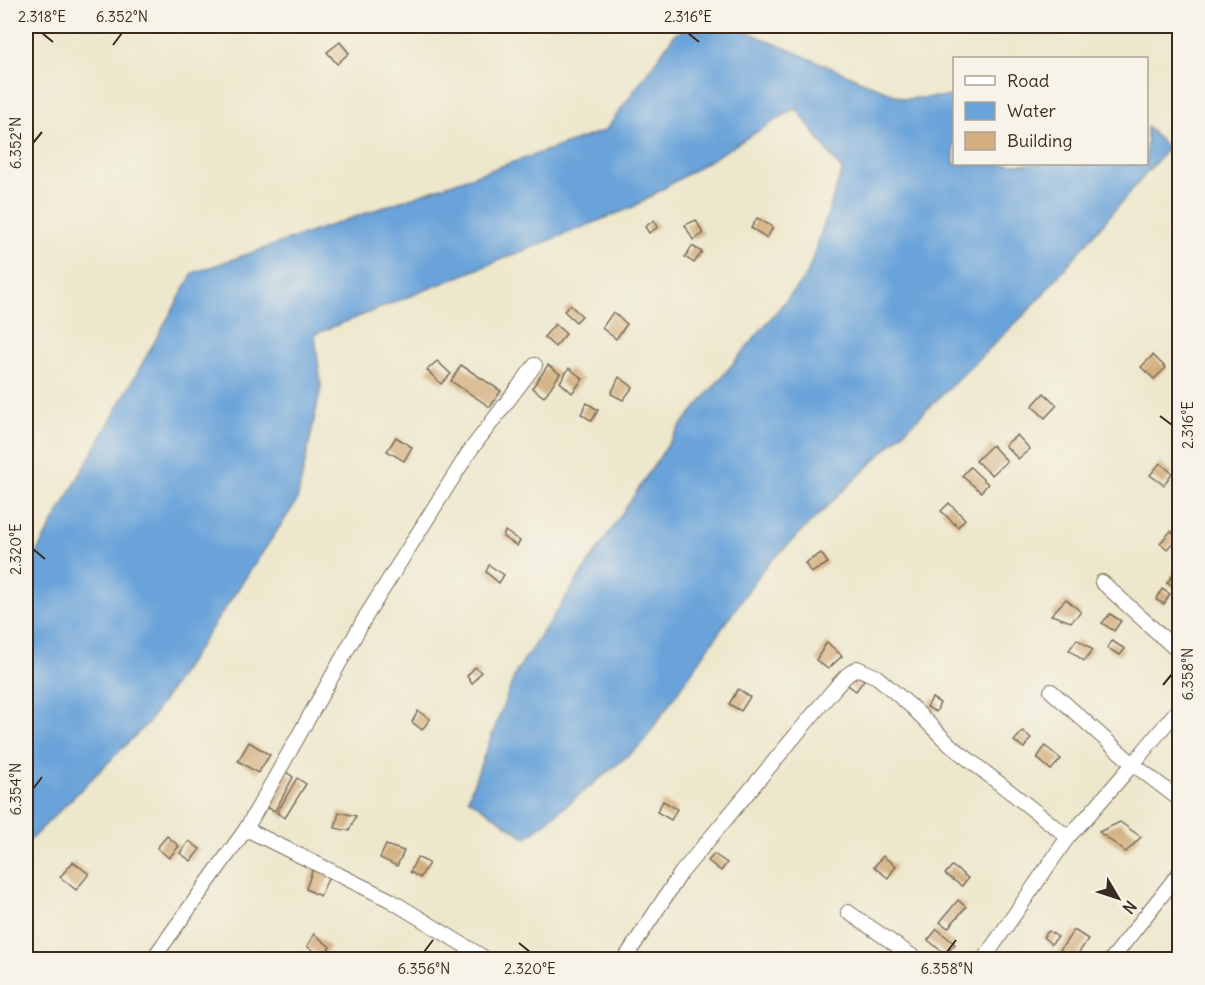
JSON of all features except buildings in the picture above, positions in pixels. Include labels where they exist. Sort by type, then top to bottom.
[{"type":"street","points":[[152,960],[246,829],[366,616],[470,452],[535,365]]},
{"type":"street","points":[[1102,582],[1179,652]]},
{"type":"street","points":[[624,960],[681,873],[835,688],[847,675],[858,668],[877,677],[913,708],[950,745],[1068,837]]},
{"type":"street","points":[[1051,691],[1133,764],[1179,800]]},
{"type":"street","points":[[983,960],[1068,837],[1133,764],[1179,706]]},
{"type":"street","points":[[246,829],[390,900],[488,960]]},
{"type":"street","points":[[1111,960],[1179,872]]},
{"type":"street","points":[[848,912],[918,960]]},
{"type":"water","points":[[694,26],[734,26],[904,99],[953,96],[953,165],[1148,165],[1148,128],[1168,148],[1030,309],[763,569],[641,745],[526,838],[468,798],[516,672],[679,428],[807,275],[842,171],[796,108],[633,207],[315,334],[321,387],[297,501],[148,723],[26,844],[26,571],[193,273],[606,130],[675,34]]}]
